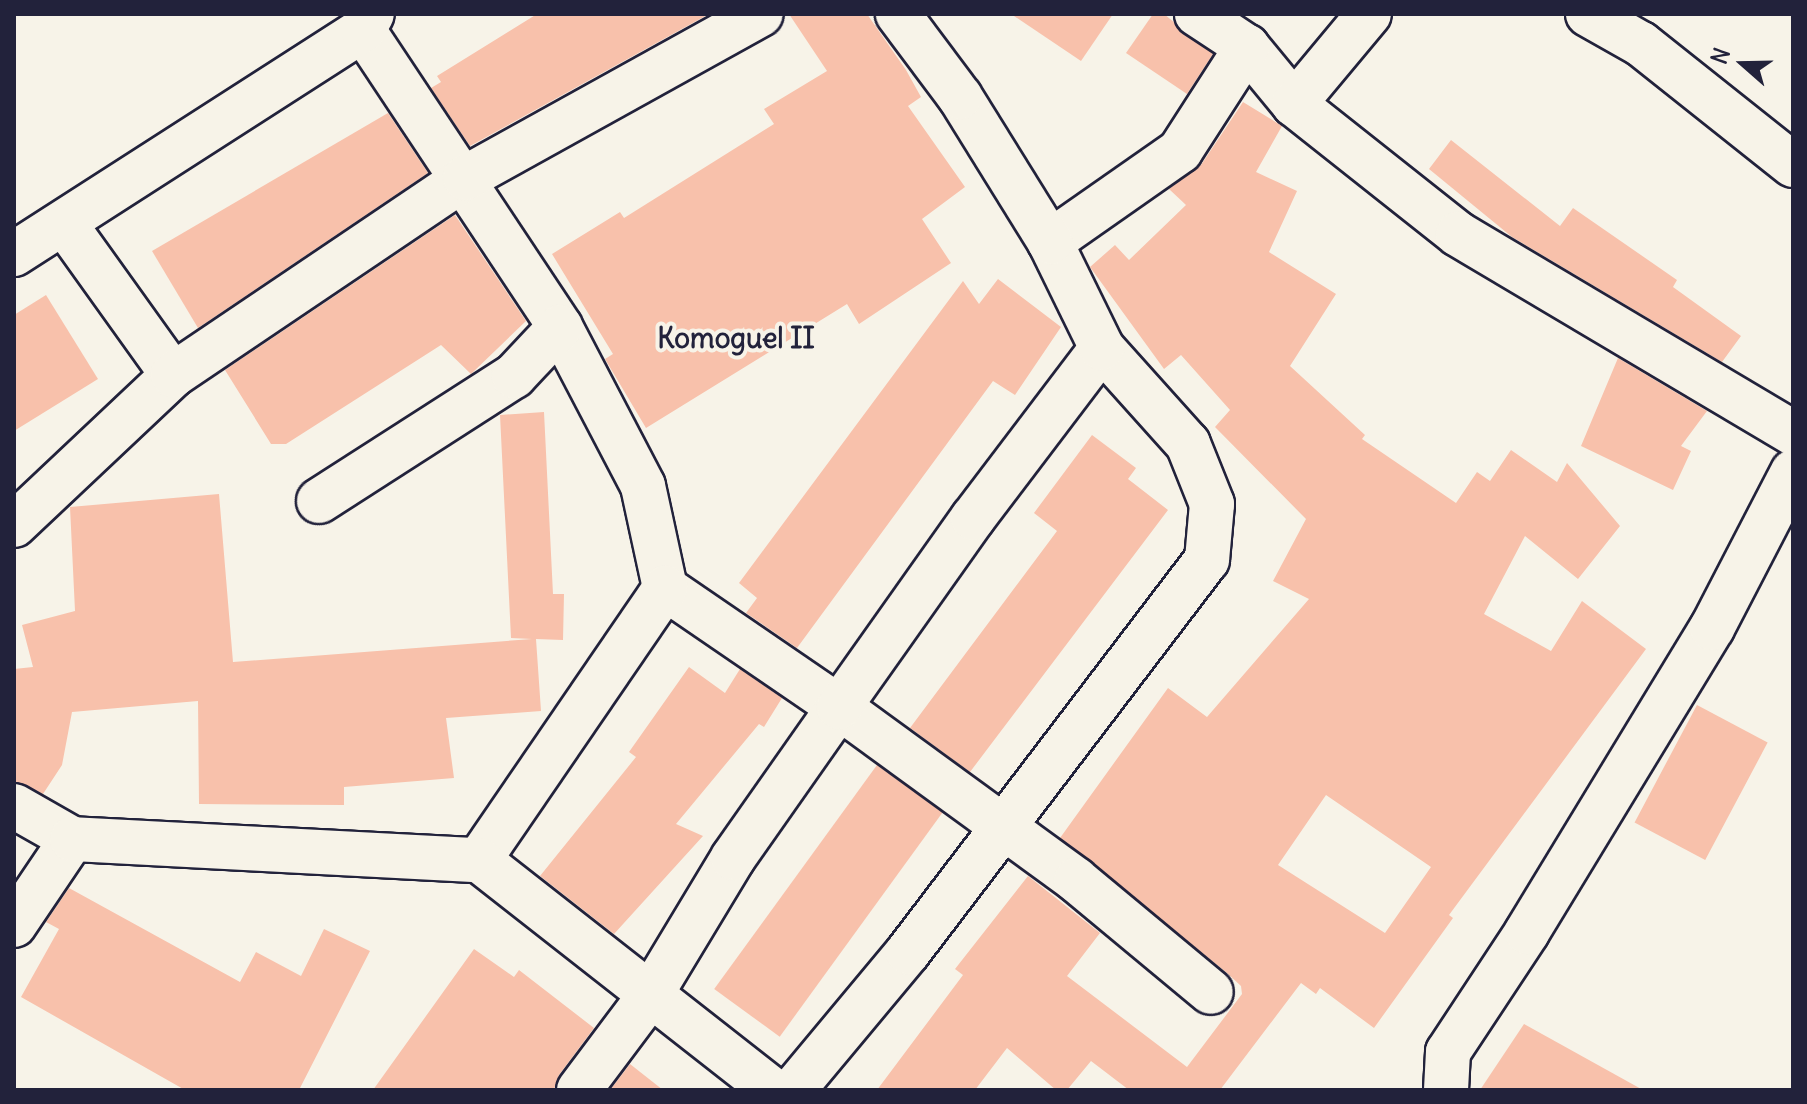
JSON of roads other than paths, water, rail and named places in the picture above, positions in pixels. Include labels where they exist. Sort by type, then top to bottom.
[{"type":"street","points":[[14,525],[173,375],[465,178],[761,14]]},
{"type":"street","points":[[793,1090],[1002,829],[1207,560],[1212,504],[1188,444],[1102,348],[1050,242],[960,97],[898,14]]},
{"type":"street","points":[[1197,14],[1247,47],[1294,104],[1458,234],[1793,433]]},
{"type":"street","points":[[1294,104],[1369,14]]},
{"type":"street","points":[[1588,14],[1641,44],[1793,165]]},
{"type":"street","points":[[14,254],[368,22],[560,327],[643,486],[665,588],[839,707],[1002,829],[1076,880],[1211,992]]},
{"type":"street","points":[[1050,242],[1180,151],[1247,47]]},
{"type":"street","points":[[64,223],[173,375]]},
{"type":"street","points":[[319,501],[514,376],[560,327]]},
{"type":"street","points":[[579,1090],[651,994],[733,858],[839,707],[973,518],[1102,348]]},
{"type":"street","points":[[1446,1090],[1448,1052],[1535,919],[1712,628],[1793,472]]},
{"type":"street","points":[[479,860],[665,588]]},
{"type":"street","points":[[14,806],[72,839],[479,860],[772,1090]]},
{"type":"street","points":[[14,925],[72,839]]},
{"type":"district","name":"Komoguel II","points":[[736,338]]}]
